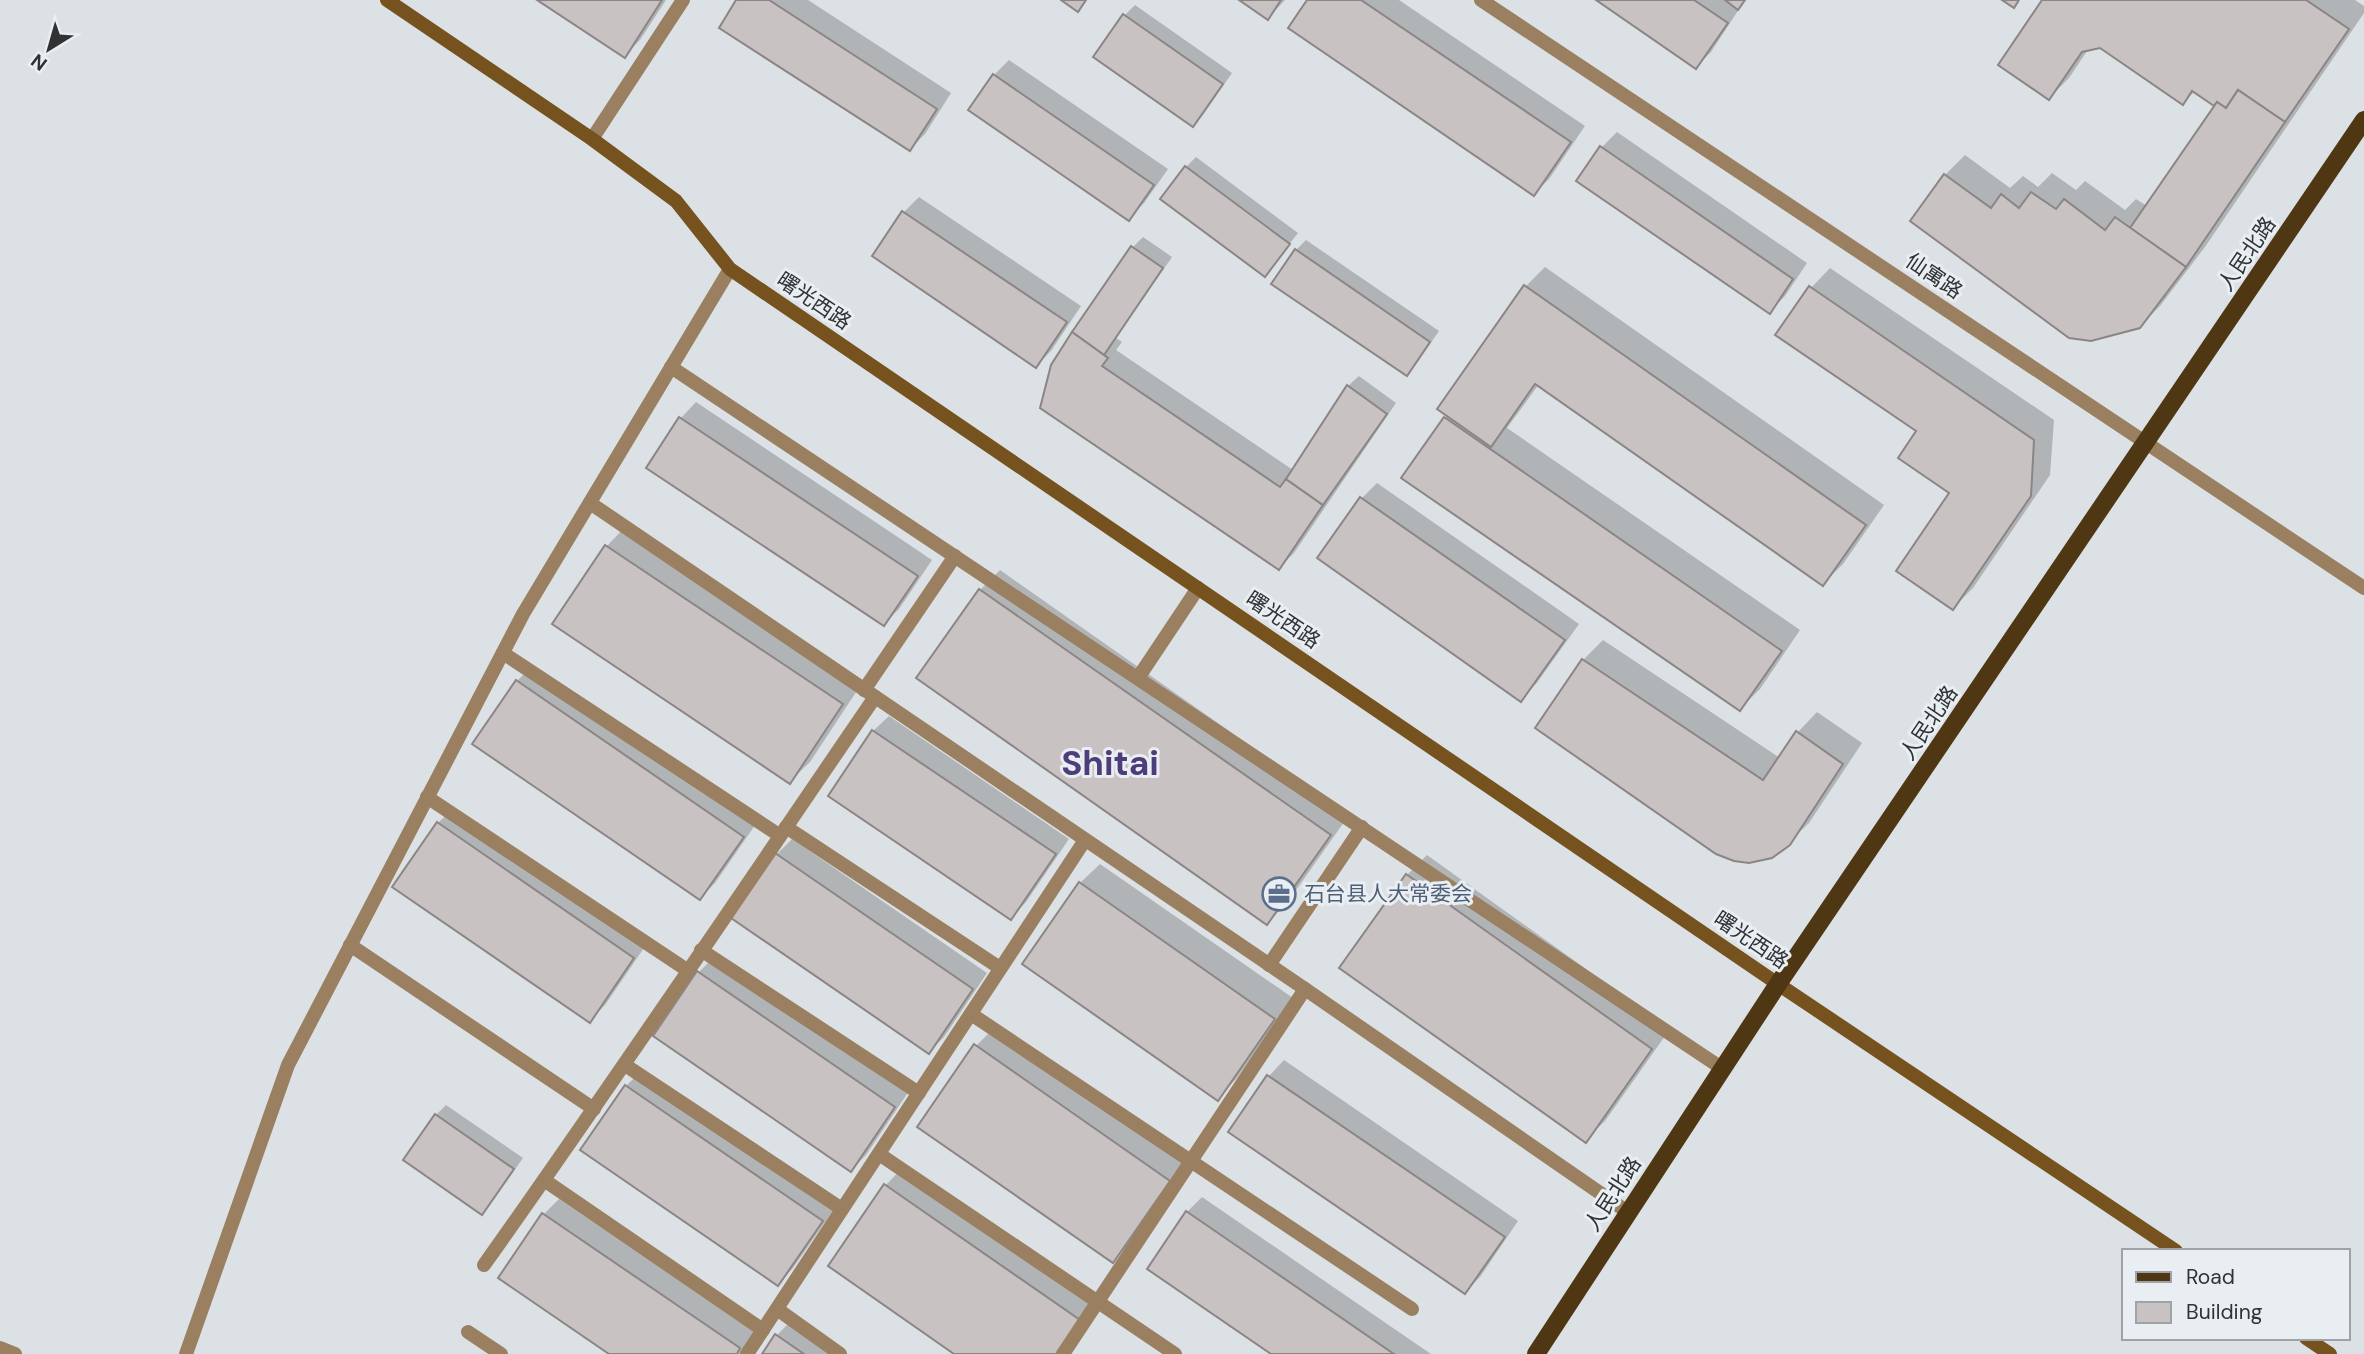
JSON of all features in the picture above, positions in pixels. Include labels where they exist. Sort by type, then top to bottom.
[{"type":"main road","name":"曙光西路","points":[[387,0],[592,139],[676,201],[730,269],[1779,984],[2173,1249]]},
{"type":"main road","name":"人民北路","points":[[1536,1354],[1779,984],[2364,120]]},
{"type":"main road","points":[[2309,1340],[2330,1354]]},
{"type":"street","points":[[592,139],[683,0]]},
{"type":"street","name":"仙寓路","points":[[1481,0],[2364,588]]},
{"type":"street","points":[[186,1354],[288,1065],[523,614],[730,269]]},
{"type":"street","points":[[671,367],[1723,1069]]},
{"type":"street","points":[[590,503],[1305,989],[1629,1213]]},
{"type":"street","points":[[484,1265],[625,1065],[783,831],[955,556]]},
{"type":"street","points":[[1138,678],[1198,588]]},
{"type":"street","points":[[503,653],[1000,968]]},
{"type":"street","points":[[427,797],[687,970]]},
{"type":"street","points":[[1269,965],[1362,828]]},
{"type":"street","points":[[747,1354],[1086,840]]},
{"type":"street","points":[[351,945],[594,1109]]},
{"type":"street","points":[[701,950],[919,1093]]},
{"type":"street","points":[[1063,1354],[1305,989]]},
{"type":"street","points":[[971,1014],[1412,1309]]},
{"type":"street","points":[[625,1065],[842,1209]]},
{"type":"street","points":[[879,1154],[1175,1354]]},
{"type":"street","points":[[544,1180],[763,1330]]},
{"type":"street","points":[[776,1309],[840,1354]]},
{"type":"street","points":[[468,1332],[500,1354]]},
{"type":"street","points":[[0,1348],[15,1354]]},
{"type":"building","points":[[537,0],[662,0],[625,58]]},
{"type":"building","points":[[736,0],[769,0],[937,109],[910,151],[719,28]]},
{"type":"building","points":[[1061,0],[1086,0],[1078,12]]},
{"type":"building","points":[[1239,0],[1281,0],[1268,20]]},
{"type":"building","points":[[1307,0],[1361,0],[1571,142],[1534,196],[1288,28]]},
{"type":"building","points":[[1596,0],[1694,0],[1728,23],[1696,69]]},
{"type":"building","points":[[1725,0],[1745,0],[1738,10]]},
{"type":"building","points":[[2002,0],[2019,0],[2014,8]]},
{"type":"building","points":[[2042,0],[2306,0],[2349,29],[2285,122],[2238,90],[2226,108],[2217,102],[2214,106],[2192,91],[2183,105],[2100,48],[2082,52],[2049,100],[1998,65]]},
{"type":"building","points":[[1123,14],[1223,84],[1193,127],[1093,57]]},
{"type":"building","points":[[993,74],[1154,185],[1129,221],[968,110]]},
{"type":"building","points":[[2238,90],[2285,122],[2186,267],[2130,228],[2217,102],[2226,108]]},
{"type":"building","points":[[1600,146],[1793,279],[1770,314],[1576,181]]},
{"type":"building","points":[[1185,166],[1290,244],[1265,277],[1160,199]]},
{"type":"building","points":[[1944,174],[1991,208],[2001,194],[2019,208],[2031,192],[2056,209],[2064,199],[2105,230],[2115,217],[2186,267],[2140,328],[2091,341],[2069,338],[1910,221]]},
{"type":"building","points":[[902,211],[1067,322],[1036,368],[872,256]]},
{"type":"building","points":[[1131,246],[1163,268],[1104,355],[1072,332]]},
{"type":"building","points":[[1295,249],[1430,342],[1407,376],[1271,284]]},
{"type":"building","points":[[1524,285],[1866,525],[1823,586],[1535,384],[1491,447],[1437,409]]},
{"type":"building","points":[[1809,286],[2034,440],[2031,496],[1953,610],[1896,571],[1949,493],[1898,458],[1916,431],[1775,335]]},
{"type":"building","points":[[1072,332],[1108,358],[1102,366],[1280,487],[1286,479],[1323,505],[1279,570],[1040,408],[1051,365]]},
{"type":"building","points":[[1347,385],[1387,414],[1323,505],[1286,479]]},
{"type":"building","points":[[679,417],[918,576],[884,626],[646,468]]},
{"type":"building","points":[[1444,417],[1782,651],[1740,711],[1401,478]]},
{"type":"building","points":[[1360,497],[1565,640],[1521,702],[1317,558]]},
{"type":"building","points":[[605,545],[843,704],[790,784],[552,624]]},
{"type":"building","points":[[979,589],[1331,835],[1267,925],[916,678]]},
{"type":"building","points":[[1582,659],[1763,780],[1796,731],[1843,764],[1790,845],[1772,858],[1749,863],[1716,854],[1535,728]]},
{"type":"building","points":[[516,680],[744,837],[700,900],[472,744]]},
{"type":"building","points":[[872,730],[1056,854],[1011,920],[828,796]]},
{"type":"building","points":[[437,822],[634,958],[590,1023],[392,887]]},
{"type":"building","points":[[775,853],[973,989],[929,1054],[731,918]]},
{"type":"building","points":[[1406,874],[1652,1049],[1586,1143],[1339,968]]},
{"type":"building","points":[[1079,882],[1275,1019],[1218,1101],[1022,964]]},
{"type":"building","points":[[697,971],[895,1107],[851,1172],[653,1036]]},
{"type":"building","points":[[974,1044],[1170,1181],[1113,1263],[917,1127]]},
{"type":"building","points":[[1267,1075],[1505,1237],[1465,1294],[1228,1132]]},
{"type":"building","points":[[625,1085],[823,1221],[778,1286],[580,1150]]},
{"type":"building","points":[[435,1114],[514,1169],[482,1215],[403,1160]]},
{"type":"building","points":[[884,1184],[1080,1320],[1056,1354],[954,1354],[828,1266]]},
{"type":"building","points":[[1186,1211],[1394,1354],[1271,1354],[1147,1269]]},
{"type":"building","points":[[542,1213],[740,1348],[737,1354],[609,1354],[498,1278]]},
{"type":"building","points":[[775,1334],[804,1354],[762,1354]]},
{"type":"place","name":"石台县人大常委会","points":[[1279,894]]},
{"type":"district","name":"Shitai","points":[[1110,763]]}]
